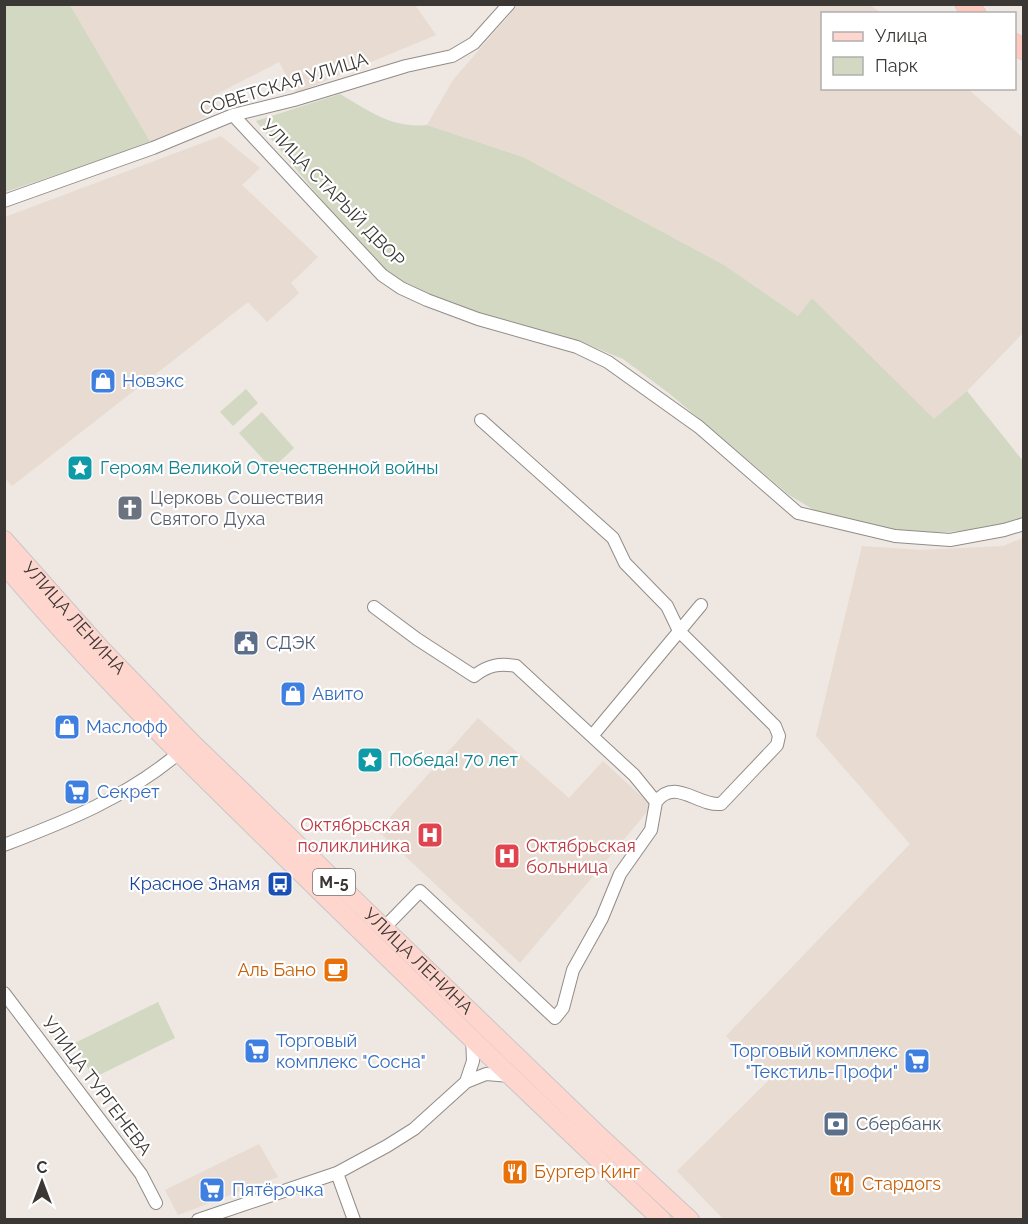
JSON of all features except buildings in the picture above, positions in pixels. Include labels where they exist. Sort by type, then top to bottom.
[{"type":"main road","name":"УЛИЦА ЛЕНИНА","points":[[4,540],[99,648],[190,742],[598,1135],[690,1220]]},
{"type":"main road","name":"УЛИЦА ЛЕНИНА","points":[[4,564],[103,675],[179,753],[662,1220]]},
{"type":"street","name":"СОВЕТСКАЯ УЛИЦА","points":[[4,201],[153,148],[233,115],[294,100],[406,66],[452,56],[474,43],[509,4]]},
{"type":"street","name":"УЛИЦА СТАРЫЙ ДВОР","points":[[233,115],[382,275],[427,300],[478,319],[577,347],[608,362],[699,427],[798,513],[895,536],[950,540],[1023,524]]},
{"type":"street","points":[[383,928],[420,891],[555,1018],[563,1008],[573,970],[602,918],[620,874],[651,830],[656,802],[668,791],[681,792],[710,805],[721,804],[777,745],[780,736],[775,726],[679,632],[667,606],[625,563],[613,538],[481,420]]},
{"type":"street","points":[[592,736],[700,605]]},
{"type":"street","points":[[375,607],[417,639],[474,676],[484,668],[502,664],[516,666],[634,775],[656,802]]},
{"type":"street","points":[[4,845],[77,817],[116,797],[179,753]]},
{"type":"street","name":"УЛИЦА ТУРГЕНЕВА","points":[[4,993],[135,1165],[156,1203]]},
{"type":"street","points":[[466,1082],[473,1061],[472,1037]]},
{"type":"street","points":[[198,1220],[337,1173],[414,1129],[466,1082],[486,1074],[514,1077]]},
{"type":"street","points":[[337,1173],[354,1220]]},
{"type":"shaded area","points":[[70,5],[415,5],[436,35],[296,93],[279,62],[213,96],[220,109],[151,143]]},
{"type":"shaded area","points":[[518,5],[870,5],[880,12],[821,12],[821,90],[969,90],[1023,138],[1023,333],[967,391],[934,420],[812,298],[798,316],[724,265],[523,157],[427,125],[453,80]]},
{"type":"shaded area","points":[[221,136],[260,168],[242,185],[318,257],[291,283],[299,293],[267,322],[248,302],[12,486],[4,477],[5,217]]},
{"type":"shaded area","points":[[1023,538],[1023,1219],[723,1219],[677,1171],[770,1079],[726,1036],[910,844],[816,736],[862,546],[920,550],[1003,546]]},
{"type":"shaded area","name":"Октябрьская больница","points":[[478,718],[569,798],[603,761],[652,806],[520,963],[378,831]]},
{"type":"shaded area","points":[[259,1144],[278,1177],[178,1215],[165,1190]]},
{"type":"green space","points":[[4,5],[70,5],[151,143],[5,192]]},
{"type":"green space","points":[[340,94],[370,112],[392,121],[427,125],[523,157],[724,265],[798,316],[812,298],[934,419],[967,391],[1023,461],[1023,521],[986,529],[919,534],[894,531],[814,510],[789,495],[670,394],[623,359],[579,341],[411,295],[381,271],[256,121]]},
{"type":"green space","points":[[246,389],[258,403],[233,426],[220,412]]},
{"type":"green space","points":[[262,412],[294,448],[272,469],[239,433]]},
{"type":"green space","points":[[158,1002],[175,1038],[93,1078],[75,1043]]},
{"type":"place","name":"Новэкс","points":[[103,381]]},
{"type":"place","name":"Героям Великой Отечественной войны","points":[[80,468]]},
{"type":"place","name":"Церковь Сошествия Святого Духа","points":[[130,508]]},
{"type":"place","name":"СДЭК","points":[[246,643]]},
{"type":"place","name":"Авито","points":[[293,694]]},
{"type":"place","name":"Маслофф","points":[[67,727]]},
{"type":"place","name":"Победа! 70 лет","points":[[370,760]]},
{"type":"place","name":"Секрет","points":[[77,792]]},
{"type":"place","name":"Октябрьская поликлиника","points":[[430,835]]},
{"type":"place","name":"Октябрьская больница","points":[[507,856]]},
{"type":"place","name":"Красное Знамя","points":[[280,884]]},
{"type":"place","name":"Аль Бано","points":[[336,970]]},
{"type":"place","name":"Торговый комплекс \"Сосна\"","points":[[257,1051]]},
{"type":"place","name":"Торговый комплекс \"Текстиль-Профи\"","points":[[917,1061]]},
{"type":"place","name":"Сбербанк","points":[[836,1124]]},
{"type":"place","name":"Бургер Кинг","points":[[515,1172]]},
{"type":"place","name":"Стардогs","points":[[842,1184]]},
{"type":"place","name":"Пятёрочка","points":[[212,1190]]}]
